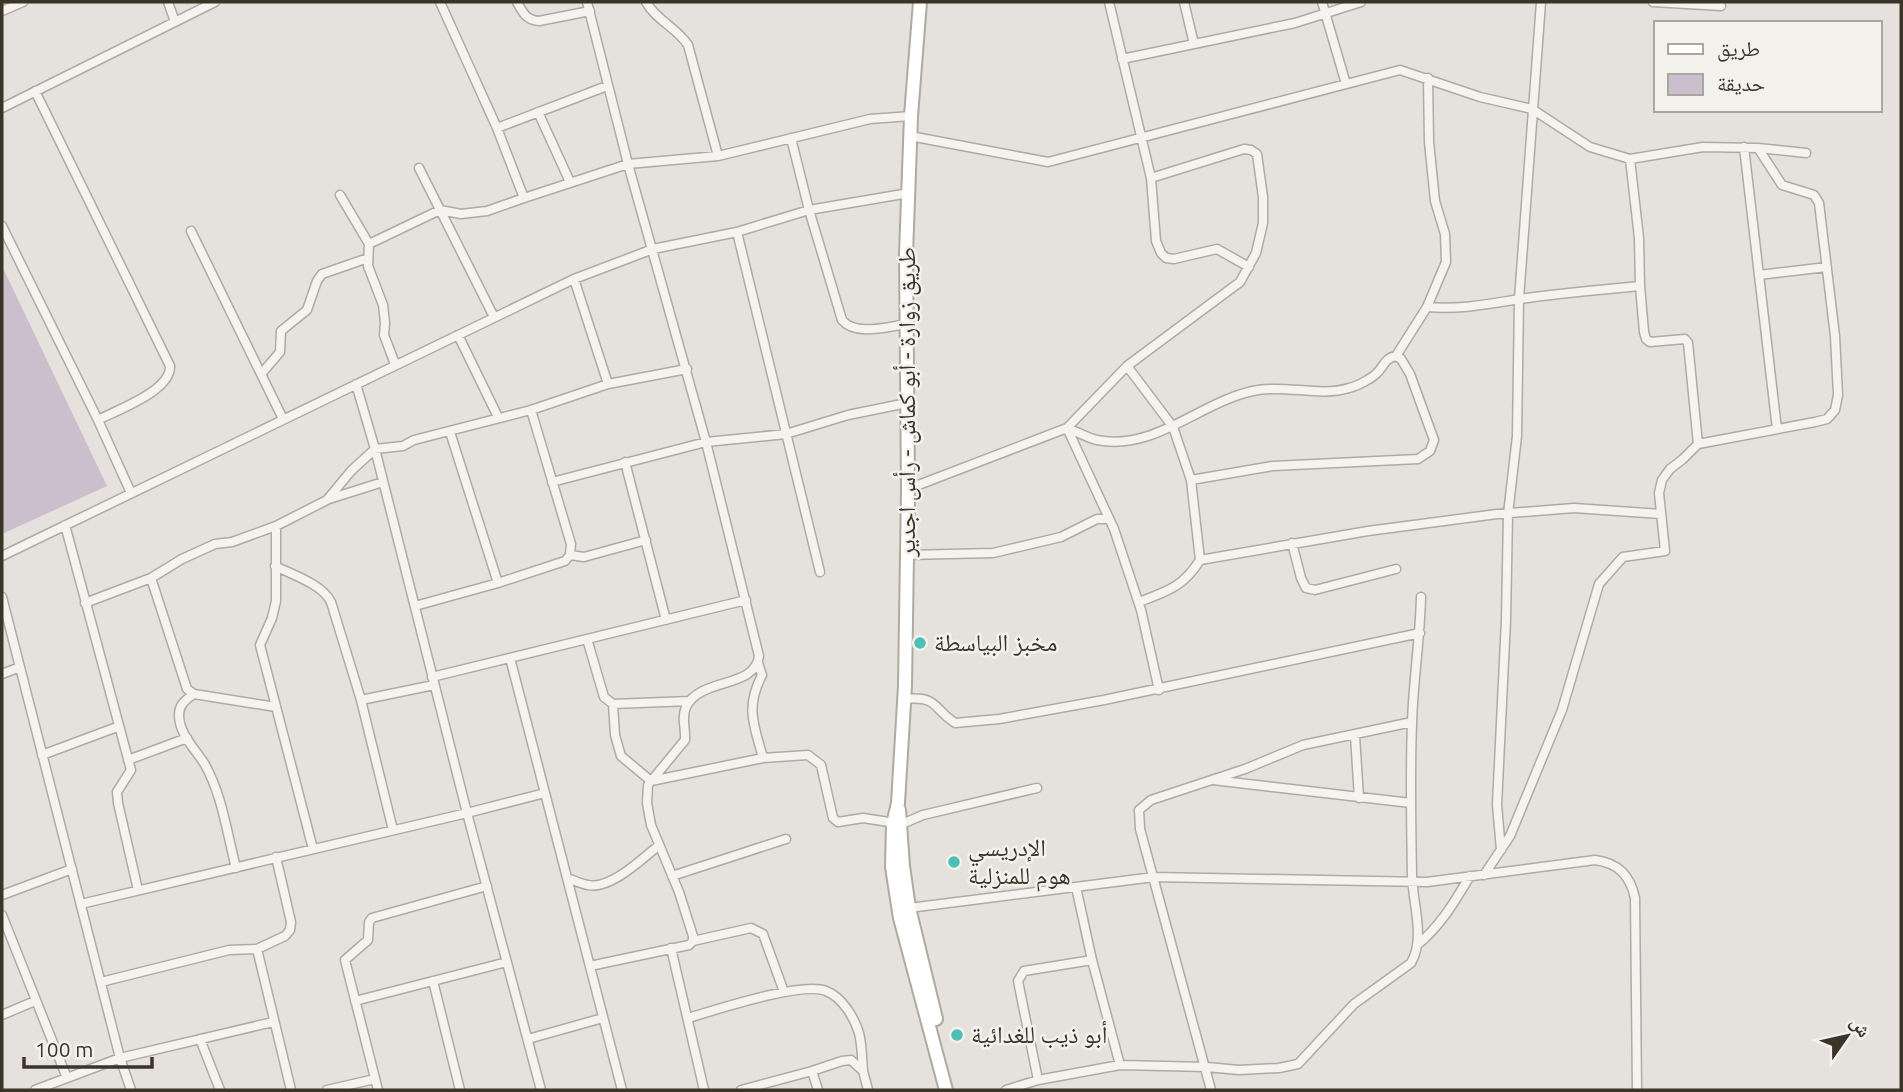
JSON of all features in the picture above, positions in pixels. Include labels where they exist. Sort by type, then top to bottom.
[{"type":"main road","name":"طريق زوارة - أبو كماش - رأس اجدير","points":[[897,867],[904,699],[908,489],[906,254],[911,116],[920,2]]},
{"type":"main road","points":[[897,867],[955,1090]]},
{"type":"main road","points":[[897,867],[900,918],[946,1090]]},
{"type":"street","points":[[2,11],[23,2]]},
{"type":"street","points":[[168,2],[175,22]]},
{"type":"street","points":[[2,108],[215,2]]},
{"type":"street","points":[[440,2],[497,128],[524,198]]},
{"type":"street","points":[[517,2],[530,20],[539,21],[589,6],[628,164],[687,369],[759,656],[752,672],[705,688],[690,701],[684,711],[685,740],[648,785],[647,803],[651,825],[672,876],[693,942]]},
{"type":"street","points":[[646,2],[688,45],[718,156]]},
{"type":"street","points":[[1109,2],[1151,178],[1156,241],[1166,258],[1174,259],[1217,249],[1249,267]]},
{"type":"street","points":[[1184,2],[1194,44]]},
{"type":"street","points":[[1322,2],[1346,83]]},
{"type":"street","points":[[1122,59],[1295,23],[1361,2]]},
{"type":"street","points":[[1500,850],[1497,805],[1508,513],[1517,436],[1519,299],[1541,2]]},
{"type":"street","points":[[1653,2],[1721,6]]},
{"type":"street","points":[[910,136],[1048,162],[1400,70],[1480,97],[1532,108],[1590,147],[1630,159],[1703,147],[1744,147],[1806,153]]},
{"type":"street","points":[[1067,428],[1097,440],[1124,440],[1172,427],[1218,402],[1259,390],[1295,388],[1325,391],[1349,388],[1376,374],[1387,360],[1396,356],[1427,307],[1446,262],[1445,234],[1435,201],[1430,153],[1428,78]]},
{"type":"street","points":[[497,128],[607,86]]},
{"type":"street","points":[[35,91],[170,366],[170,374],[161,387],[98,420]]},
{"type":"street","points":[[538,112],[570,182]]},
{"type":"street","points":[[369,244],[440,210],[461,214],[475,212],[628,164],[718,156],[870,119],[911,116]]},
{"type":"street","points":[[791,138],[842,320],[847,326],[866,329],[908,324]]},
{"type":"street","points":[[1744,147],[1777,429]]},
{"type":"street","points":[[1484,875],[1510,836],[1562,710],[1599,584],[1623,557],[1665,551],[1659,493],[1662,480],[1670,469],[1698,444],[1827,419],[1835,410],[1838,395],[1836,336],[1819,203],[1814,195],[1782,185],[1758,148]]},
{"type":"street","points":[[908,489],[1067,428],[1127,366],[1240,282],[1256,253],[1263,223],[1264,197],[1257,154],[1251,150],[1238,150],[1151,178]]},
{"type":"street","points":[[1630,159],[1646,339],[1657,343],[1685,339],[1688,343],[1698,444]]},
{"type":"street","points":[[419,168],[494,317]]},
{"type":"street","points":[[2,556],[574,279],[653,249],[737,232],[809,210],[909,193]]},
{"type":"street","points":[[340,195],[369,244],[370,273],[385,313],[384,335],[395,364]]},
{"type":"street","points":[[2,226],[131,493]]},
{"type":"street","points":[[191,231],[283,419]]},
{"type":"street","points":[[737,232],[820,572]]},
{"type":"street","points":[[262,373],[280,352],[281,331],[307,310],[322,274],[327,270],[368,258]]},
{"type":"street","points":[[1759,275],[1826,267]]},
{"type":"street","points":[[574,279],[608,384]]},
{"type":"street","points":[[1427,307],[1449,309],[1486,306],[1519,299],[1640,286]]},
{"type":"street","points":[[458,335],[498,417]]},
{"type":"street","points":[[1191,480],[1273,466],[1419,459],[1430,451],[1434,440],[1410,374],[1401,359],[1396,356]]},
{"type":"street","points":[[1127,366],[1172,427],[1191,480],[1200,560],[1175,589],[1139,602]]},
{"type":"street","points":[[327,500],[351,471],[375,449],[402,446],[414,440],[531,410],[608,384],[687,369]]},
{"type":"street","points":[[356,384],[541,1090]]},
{"type":"street","points":[[552,482],[706,442],[786,433],[848,415],[907,403]]},
{"type":"street","points":[[415,606],[565,561],[570,555],[571,544],[531,410]]},
{"type":"street","points":[[1067,428],[1115,529],[1139,602],[1159,690]]},
{"type":"street","points":[[450,432],[498,583]]},
{"type":"street","points":[[625,461],[666,620]]},
{"type":"street","points":[[85,603],[151,578],[182,559],[215,544],[232,542],[276,526],[327,500],[383,482]]},
{"type":"street","points":[[1200,560],[1292,543],[1508,513],[1574,508],[1661,514]]},
{"type":"street","points":[[907,555],[993,553],[1060,537],[1097,519],[1108,519]]},
{"type":"street","points":[[65,525],[117,727],[131,770],[117,792],[138,890]]},
{"type":"street","points":[[276,526],[276,601],[260,645],[313,849]]},
{"type":"street","points":[[570,555],[584,557],[646,540]]},
{"type":"street","points":[[1292,543],[1301,578],[1307,588],[1315,590],[1396,569]]},
{"type":"street","points":[[275,566],[328,595],[361,700],[393,830]]},
{"type":"street","points":[[151,578],[184,684],[194,694],[276,707]]},
{"type":"street","points":[[2,597],[120,1058],[131,1090]]},
{"type":"street","points":[[1006,1090],[1038,1080],[1120,1065],[1239,1070],[1298,1064],[1354,1004],[1411,963],[1417,944],[1417,907],[1412,881],[1412,722],[1421,597]]},
{"type":"street","points":[[361,700],[510,658],[746,600]]},
{"type":"street","points":[[904,699],[918,698],[933,702],[955,723],[999,719],[1159,690],[1420,633]]},
{"type":"street","points":[[587,639],[604,698],[612,704],[690,701]]},
{"type":"street","points":[[510,658],[622,1090]]},
{"type":"street","points":[[758,663],[762,675],[755,689],[751,714],[763,758]]},
{"type":"street","points":[[2,674],[20,667]]},
{"type":"street","points":[[194,694],[184,701],[179,718],[187,738],[212,781],[236,868]]},
{"type":"street","points":[[612,704],[615,735],[621,756],[651,781]]},
{"type":"street","points":[[1211,1090],[1138,818],[1139,810],[1151,800],[1245,769],[1303,745],[1412,722]]},
{"type":"street","points":[[42,755],[117,727]]},
{"type":"street","points":[[1355,736],[1359,798]]},
{"type":"street","points":[[128,760],[187,738]]},
{"type":"street","points":[[651,781],[763,758],[808,755],[821,765],[830,813],[838,822],[863,818],[897,824],[923,815],[1037,788]]},
{"type":"street","points":[[1210,780],[1411,803]]},
{"type":"street","points":[[81,904],[545,793]]},
{"type":"street","points":[[672,876],[786,839]]},
{"type":"street","points":[[567,878],[590,886],[607,882],[625,872],[658,846]]},
{"type":"street","points":[[101,982],[229,950],[257,949],[285,936],[291,922],[276,857]]},
{"type":"street","points":[[909,908],[1154,877],[1427,882],[1595,860],[1607,862],[1628,877],[1635,898],[1637,1090]]},
{"type":"street","points":[[2,895],[72,869]]},
{"type":"street","points":[[1417,944],[1427,937],[1448,912],[1470,876]]},
{"type":"street","points":[[378,1090],[345,960],[368,940],[369,922],[372,918],[487,886]]},
{"type":"street","points":[[1076,887],[1120,1065]]},
{"type":"street","points":[[2,915],[66,1079]]},
{"type":"street","points":[[590,966],[751,928],[763,934],[784,992]]},
{"type":"street","points":[[671,948],[704,1090]]},
{"type":"street","points":[[257,949],[290,1090]]},
{"type":"street","points":[[1038,1080],[1018,981],[1020,975],[1024,971],[1092,960]]},
{"type":"street","points":[[355,1001],[508,962]]},
{"type":"street","points":[[433,981],[460,1090]]},
{"type":"street","points":[[688,1018],[784,992],[824,990],[838,998],[848,1010],[859,1033],[868,1090]]},
{"type":"street","points":[[2,1014],[35,1001]]},
{"type":"street","points":[[528,1039],[603,1018]]},
{"type":"street","points":[[35,1090],[120,1058],[273,1022]]},
{"type":"street","points":[[200,1039],[220,1090]]},
{"type":"street","points":[[741,1090],[842,1061],[850,1060],[863,1071]]},
{"type":"street","points":[[812,1071],[818,1090]]},
{"type":"street","points":[[327,1090],[375,1079]]},
{"type":"green space","points":[[2,266],[107,486],[2,534]]},
{"type":"place","name":"مخبز البياسطة","points":[[920,643]]},
{"type":"place","name":"الإدريسي هوم للمنزلية","points":[[954,862]]},
{"type":"place","name":"أبو ذيب للغدائية","points":[[957,1035]]}]
